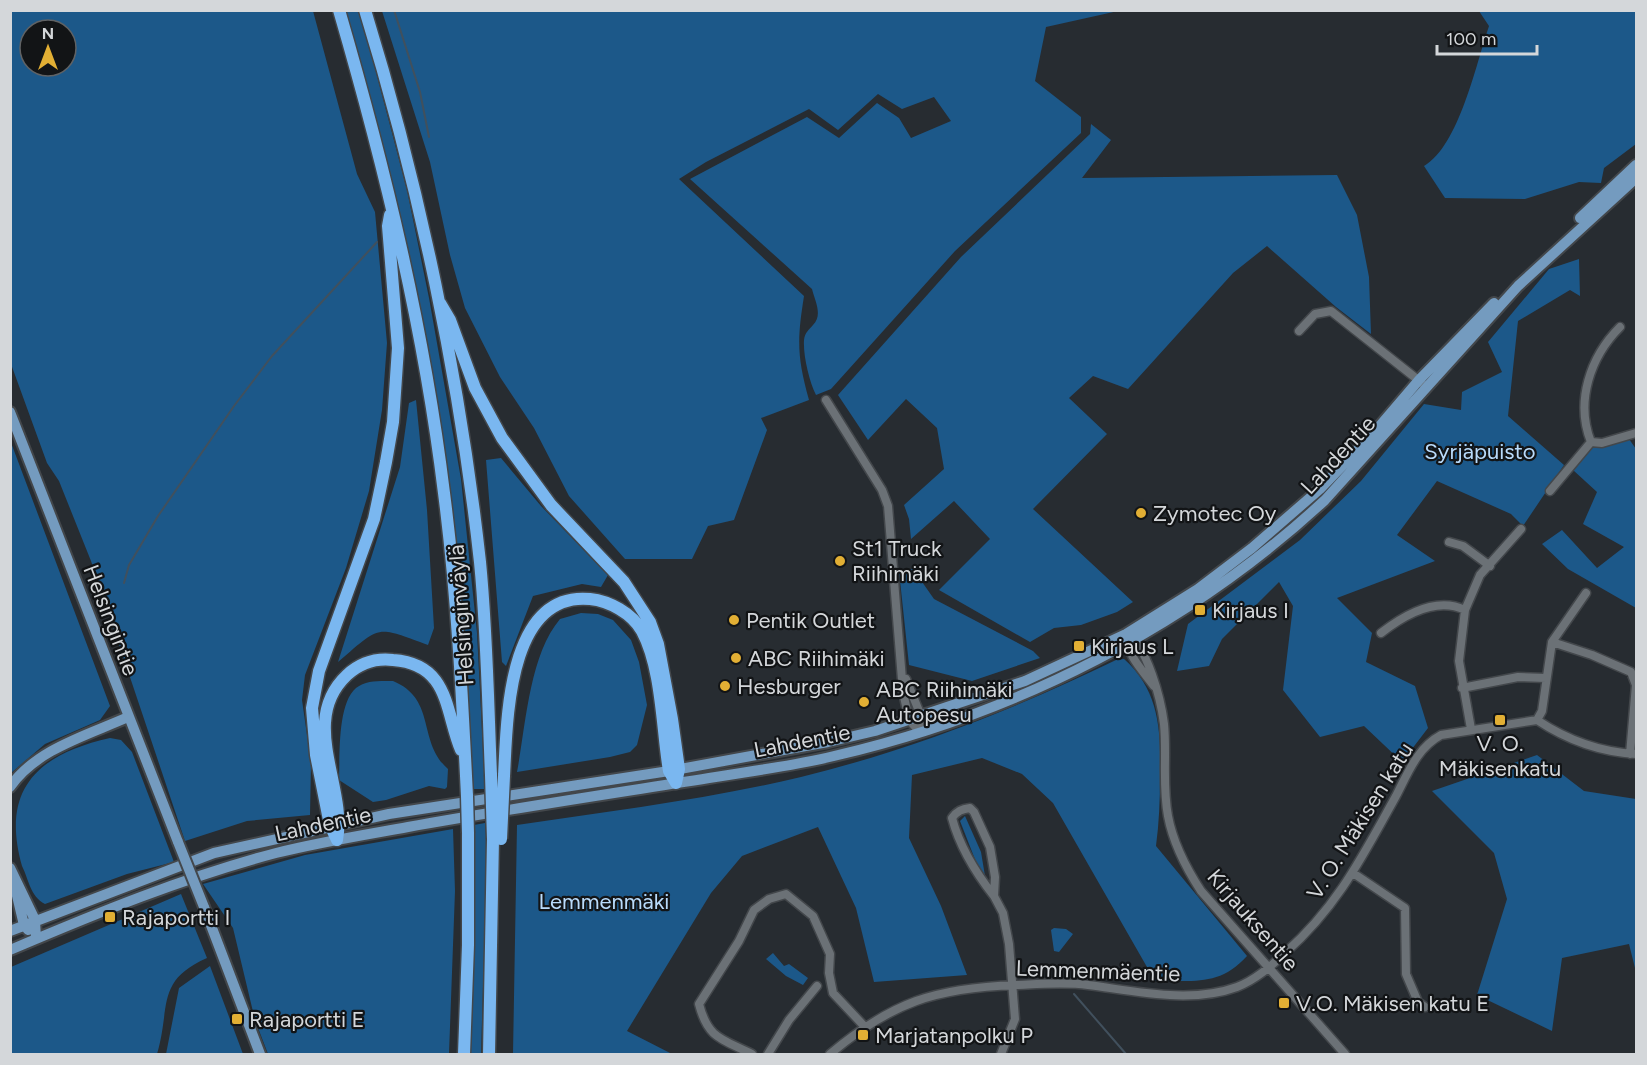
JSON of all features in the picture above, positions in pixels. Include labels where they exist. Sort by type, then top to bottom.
[{"type":"highway","name":"Helsinginväylä","points":[[339,10],[391,205],[413,307],[444,492],[460,650],[468,795],[468,945],[464,1054]]},
{"type":"highway","name":"Helsinginväylä","points":[[365,10],[386,78],[435,294],[460,419],[480,562],[498,775],[489,1054]]},
{"type":"highway","points":[[335,825],[316,755],[312,708],[319,671],[374,519],[387,462],[393,422],[398,348],[388,226],[391,205]]},
{"type":"highway","points":[[435,294],[450,320],[475,388],[502,438],[551,505],[624,582],[650,622],[664,671],[674,770]]},
{"type":"highway","points":[[498,775],[508,701],[521,650],[538,620],[559,603],[578,598],[607,603],[625,613],[642,632],[656,683],[676,783]]},
{"type":"highway","points":[[337,840],[326,751],[325,722],[330,700],[337,687],[350,672],[380,660],[395,660],[418,667],[433,677],[448,701],[457,741],[466,763]]},
{"type":"main road","name":"Lahdentie","points":[[1423,384],[1465,331],[1636,165]]},
{"type":"main road","name":"Lahdentie","points":[[10,950],[167,886],[279,852],[337,840],[827,758],[920,732],[976,713],[1065,676],[1129,639],[1198,589],[1289,517],[1518,286],[1636,178]]},
{"type":"main road","name":"Helsingintie","points":[[10,412],[260,1054]]},
{"type":"main road","name":"Lahdentie","points":[[10,931],[214,853],[335,825],[674,770],[828,742],[909,720],[1026,681],[1129,639]]},
{"type":"main road","points":[[10,787],[24,772],[47,755],[128,717]]},
{"type":"main road","points":[[11,869],[35,920],[36,939]]},
{"type":"main road","points":[[11,869],[24,925],[36,939]]},
{"type":"street","points":[[1299,331],[1316,314],[1331,311],[1423,384]]},
{"type":"street","points":[[1591,442],[1584,416],[1586,391],[1592,369],[1606,341],[1620,327]]},
{"type":"street","points":[[826,400],[882,490],[888,506],[894,599],[909,720],[920,732]]},
{"type":"street","points":[[1591,442],[1602,443],[1636,433]]},
{"type":"street","points":[[1550,491],[1591,442]]},
{"type":"street","points":[[1471,729],[1462,688],[1459,652],[1465,610],[1480,575],[1521,529]]},
{"type":"street","points":[[1449,542],[1463,546],[1490,566]]},
{"type":"street","points":[[1552,642],[1592,655],[1632,672],[1636,685],[1633,754],[1608,752],[1575,741],[1537,720],[1542,711],[1552,642],[1586,593]]},
{"type":"street","points":[[1381,633],[1402,616],[1439,604],[1465,610]]},
{"type":"street","name":"Kirjauksentie","points":[[1129,639],[1148,665],[1164,721],[1164,774],[1168,815],[1179,853],[1201,891],[1345,1054]]},
{"type":"street","points":[[903,674],[921,716],[920,732]]},
{"type":"street","points":[[1462,688],[1518,677],[1546,678]]},
{"type":"street","name":"V. O. Mäkisen katu","points":[[1269,968],[1305,936],[1326,912],[1353,873],[1410,767],[1425,747],[1441,735],[1537,720]]},
{"type":"street","points":[[994,896],[995,877],[990,847],[974,812],[970,808],[956,812],[952,818],[955,831],[969,863],[994,896],[1006,927],[1015,1019],[1001,1054]]},
{"type":"street","points":[[1353,873],[1405,908],[1406,974],[1418,1002],[1425,1007]]},
{"type":"street","points":[[752,1054],[711,1033],[704,1023],[699,1004],[744,933],[754,910],[769,899],[786,894],[813,916],[830,954],[829,973],[833,993],[865,1027]]},
{"type":"street","name":"Lemmenmäentie","points":[[834,1053],[865,1027],[925,996],[965,988],[1077,984],[1154,994],[1202,993],[1236,987],[1269,968]]},
{"type":"street","points":[[768,1054],[789,1020],[817,986]]},
{"type":"green space","points":[[11,10],[313,11],[357,174],[375,212],[387,343],[382,410],[369,491],[346,568],[305,675],[302,700],[311,763],[310,815],[247,821],[185,841],[91,561],[59,481],[47,463],[11,364]]},
{"type":"green space","points":[[382,10],[1118,11],[1046,27],[1035,81],[1081,117],[1081,133],[955,251],[831,389],[816,395],[807,368],[804,346],[805,335],[817,317],[812,289],[690,179],[807,117],[839,138],[877,103],[899,118],[911,138],[951,121],[934,97],[902,109],[878,94],[838,130],[809,109],[706,162],[679,179],[804,296],[799,348],[809,400],[761,418],[767,430],[734,520],[708,526],[692,559],[625,559],[569,496],[534,428],[500,377],[465,308],[450,255],[430,162]]},
{"type":"green space","points":[[345,11],[360,11],[407,190],[429,298],[461,479],[477,633],[485,789],[472,789],[464,635],[448,480],[418,300]]},
{"type":"green space","points":[[1479,11],[1636,11],[1636,144],[1604,168],[1601,183],[1579,182],[1525,199],[1445,198],[1424,166],[1436,156],[1447,141],[1465,103],[1489,26]]},
{"type":"green space","points":[[1091,124],[1111,140],[1082,178],[1337,175],[1357,215],[1369,277],[1371,334],[1336,307],[1267,246],[1233,273],[1128,389],[1093,376],[1069,398],[1107,434],[1033,509],[1133,602],[1117,612],[1081,625],[1054,628],[1030,642],[939,590],[990,539],[954,501],[911,539],[909,519],[904,505],[944,469],[937,428],[906,399],[868,440],[838,395],[961,257],[1090,134]]},
{"type":"green space","name":"Syrjäpuisto","points":[[1579,259],[1580,296],[1570,290],[1518,321],[1508,416],[1564,465],[1523,526],[1511,514],[1437,481],[1397,535],[1435,561],[1337,598],[1372,633],[1366,662],[1415,686],[1428,728],[1402,762],[1364,726],[1320,737],[1283,690],[1293,606],[1279,582],[1222,639],[1209,666],[1177,671],[1188,624],[1300,540],[1361,481],[1424,404],[1461,410],[1462,392],[1502,372],[1488,342],[1549,269]]},
{"type":"green space","points":[[416,400],[427,510],[434,628],[428,645],[398,634],[379,632],[371,635],[338,662],[400,467],[409,403]]},
{"type":"green space","points":[[1629,439],[1636,449],[1636,608],[1568,569],[1542,544],[1562,530],[1597,568],[1624,547],[1583,524],[1597,492],[1573,470],[1593,445]]},
{"type":"green space","points":[[10,440],[110,706],[100,720],[45,744],[11,773]]},
{"type":"green space","points":[[501,458],[541,506],[608,575],[601,587],[582,584],[533,596],[506,666],[502,662],[486,460]]},
{"type":"green space","points":[[913,569],[934,599],[1033,651],[1040,658],[972,681],[909,665],[899,571]]},
{"type":"green space","points":[[581,613],[598,614],[613,620],[631,640],[639,662],[647,705],[637,745],[630,752],[610,757],[517,772],[530,692],[541,652],[560,619]]},
{"type":"green space","name":"Lemmenmäki","points":[[1124,659],[1145,685],[1159,728],[1160,795],[1156,846],[1247,956],[1237,966],[1226,973],[1205,980],[1155,981],[1053,803],[1022,774],[982,758],[912,775],[909,838],[941,906],[967,975],[874,982],[856,908],[818,827],[742,856],[711,893],[627,1031],[672,1054],[513,1054],[517,825],[731,792],[842,766],[962,727],[1116,660]]},
{"type":"green space","points":[[393,681],[407,689],[422,710],[433,746],[448,769],[447,787],[445,789],[429,786],[373,802],[339,780],[343,718],[350,696],[360,685],[369,682]]},
{"type":"green space","points":[[110,738],[121,740],[132,752],[174,862],[127,874],[45,904],[36,897],[22,866],[17,839],[16,815],[21,795],[31,779],[45,765],[63,754]]},
{"type":"green space","points":[[1537,755],[1584,791],[1636,799],[1636,972],[1629,944],[1562,958],[1552,1031],[1477,995],[1507,899],[1494,853],[1432,791]]},
{"type":"green space","points":[[965,816],[981,852],[985,876],[978,867],[960,821]]},
{"type":"green space","points":[[485,823],[487,852],[481,1054],[469,1054],[473,1001],[474,825]]},
{"type":"green space","points":[[453,829],[455,891],[449,1054],[268,1054],[255,1020],[233,928],[203,884],[305,855]]},
{"type":"green space","points":[[181,894],[207,958],[190,967],[172,986],[165,1009],[157,1054],[11,1054],[11,967]]},
{"type":"green space","points":[[1066,929],[1073,934],[1059,952],[1054,951],[1051,930]]},
{"type":"green space","points":[[773,953],[784,966],[789,964],[808,978],[803,985],[786,976],[766,959]]},
{"type":"green space","points":[[210,966],[243,1054],[166,1054],[179,988]]},
{"type":"waterway","points":[[394,10],[420,92],[429,137]]},
{"type":"waterway","points":[[124,583],[129,565],[158,516],[234,406],[272,356],[377,242]]},
{"type":"waterway","points":[[1074,994],[1126,1054]]},
{"type":"place","name":"Zymotec Oy","points":[[1141,513]]},
{"type":"place","name":"St1 Truck Riihimäki","points":[[840,561]]},
{"type":"place","name":"Kirjaus I","points":[[1200,610]]},
{"type":"place","name":"Pentik Outlet","points":[[734,620]]},
{"type":"place","name":"Kirjaus L","points":[[1079,646]]},
{"type":"place","name":"ABC Riihimäki","points":[[736,658]]},
{"type":"place","name":"Hesburger","points":[[725,686]]},
{"type":"place","name":"ABC Riihimäki Autopesu","points":[[864,702]]},
{"type":"place","name":"V. O. Mäkisenkatu","points":[[1500,720]]},
{"type":"place","name":"Rajaportti I","points":[[110,917]]},
{"type":"place","name":"V.O. Mäkisen katu E","points":[[1284,1003]]},
{"type":"place","name":"Rajaportti E","points":[[237,1019]]},
{"type":"place","name":"Marjatanpolku P","points":[[863,1035]]}]
